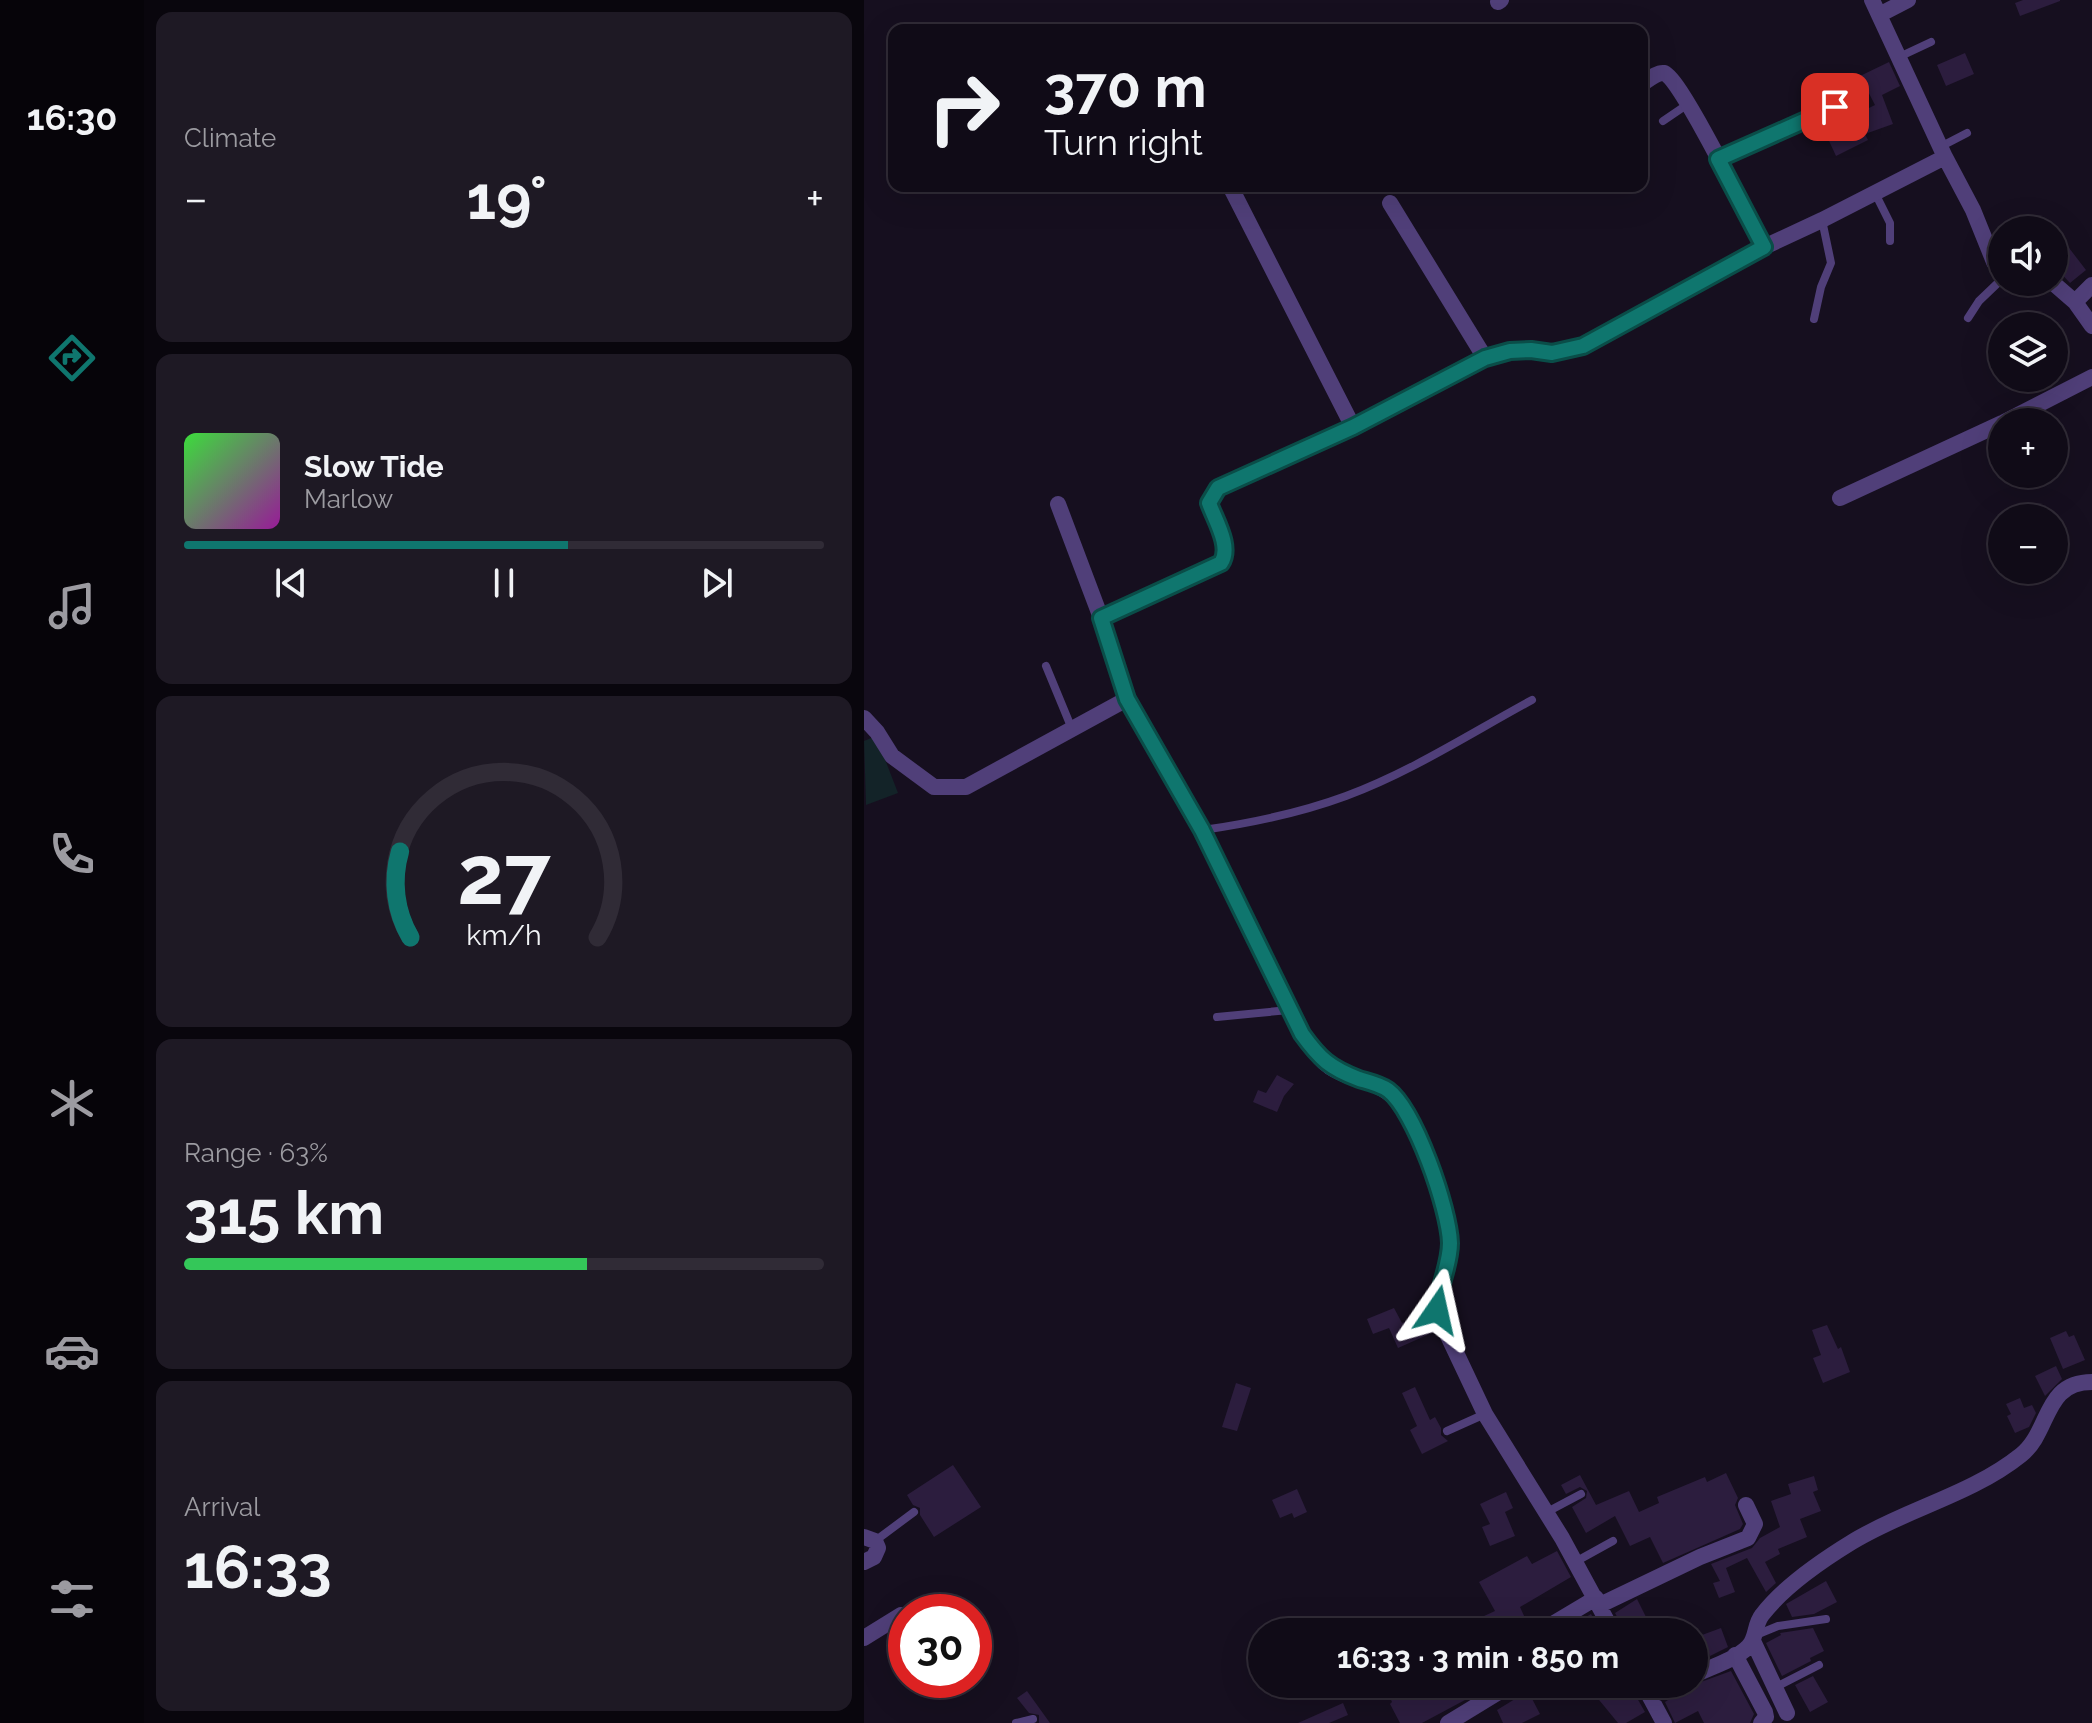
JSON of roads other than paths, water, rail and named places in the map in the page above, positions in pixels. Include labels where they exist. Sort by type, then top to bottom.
[{"type":"street","points":[[1908,0],[1876,8],[1988,247]]},
{"type":"street","points":[[1648,80],[1658,74],[1667,74],[1688,104],[1764,247]]},
{"type":"street","points":[[1718,159],[1855,98]]},
{"type":"street","points":[[1101,618],[1221,563],[1225,547],[1209,503],[1218,488],[1353,427],[1485,358],[1510,351],[1552,353],[1583,346],[1764,247],[1875,193],[1942,152]]},
{"type":"street","points":[[1233,192],[1353,427]]},
{"type":"street","points":[[1390,203],[1485,358]]},
{"type":"street","points":[[2075,302],[2092,285]]},
{"type":"street","points":[[2068,296],[2092,326]]},
{"type":"street","points":[[2032,408],[2092,377]]},
{"type":"street","points":[[1840,498],[1988,430]]},
{"type":"street","points":[[1058,504],[1101,618],[1127,699],[1202,830],[1302,1034],[1318,1057],[1332,1068],[1379,1085],[1391,1093],[1404,1110],[1434,1173],[1450,1241],[1437,1310],[1464,1375],[1485,1414],[1547,1512],[1598,1602],[1603,1618]]},
{"type":"street","points":[[864,718],[892,756],[934,787],[966,787],[1127,699]]},
{"type":"street","points":[[1708,1668],[1747,1649],[1765,1611],[1822,1562],[1854,1540],[1976,1484],[2020,1456],[2034,1442],[2054,1399],[2079,1382],[2092,1382]]},
{"type":"street","points":[[1567,1618],[1748,1538],[1755,1524],[1746,1505]]},
{"type":"street","points":[[864,1562],[874,1557],[878,1548],[870,1539]]},
{"type":"street","points":[[864,1638],[888,1623]]},
{"type":"street","points":[[1754,1638],[1787,1713]]},
{"type":"street","points":[[1735,1655],[1765,1712],[1766,1717],[1761,1723]]},
{"type":"street","points":[[1448,1723],[1489,1698]]},
{"type":"street","points":[[1651,1698],[1664,1723]]},
{"type":"lane","points":[[1898,57],[1931,42]]},
{"type":"lane","points":[[1663,121],[1688,104]]},
{"type":"lane","points":[[1942,152],[1967,133]]},
{"type":"lane","points":[[1875,193],[1890,223],[1890,241]]},
{"type":"lane","points":[[1814,319],[1821,287],[1831,263],[1822,220]]},
{"type":"lane","points":[[1968,318],[1988,292]]},
{"type":"lane","points":[[1046,666],[1073,730]]},
{"type":"lane","points":[[1202,830],[1253,822],[1350,795],[1421,761],[1532,700]]},
{"type":"lane","points":[[1217,1017],[1290,1010]]},
{"type":"lane","points":[[1447,1431],[1485,1414]]},
{"type":"lane","points":[[1547,1512],[1581,1494]]},
{"type":"lane","points":[[870,1539],[914,1512]]},
{"type":"lane","points":[[1575,1562],[1613,1541]]},
{"type":"lane","points":[[1754,1638],[1778,1626],[1826,1619]]},
{"type":"lane","points":[[1775,1688],[1819,1665]]},
{"type":"lane","points":[[1016,1723],[1033,1719]]}]
